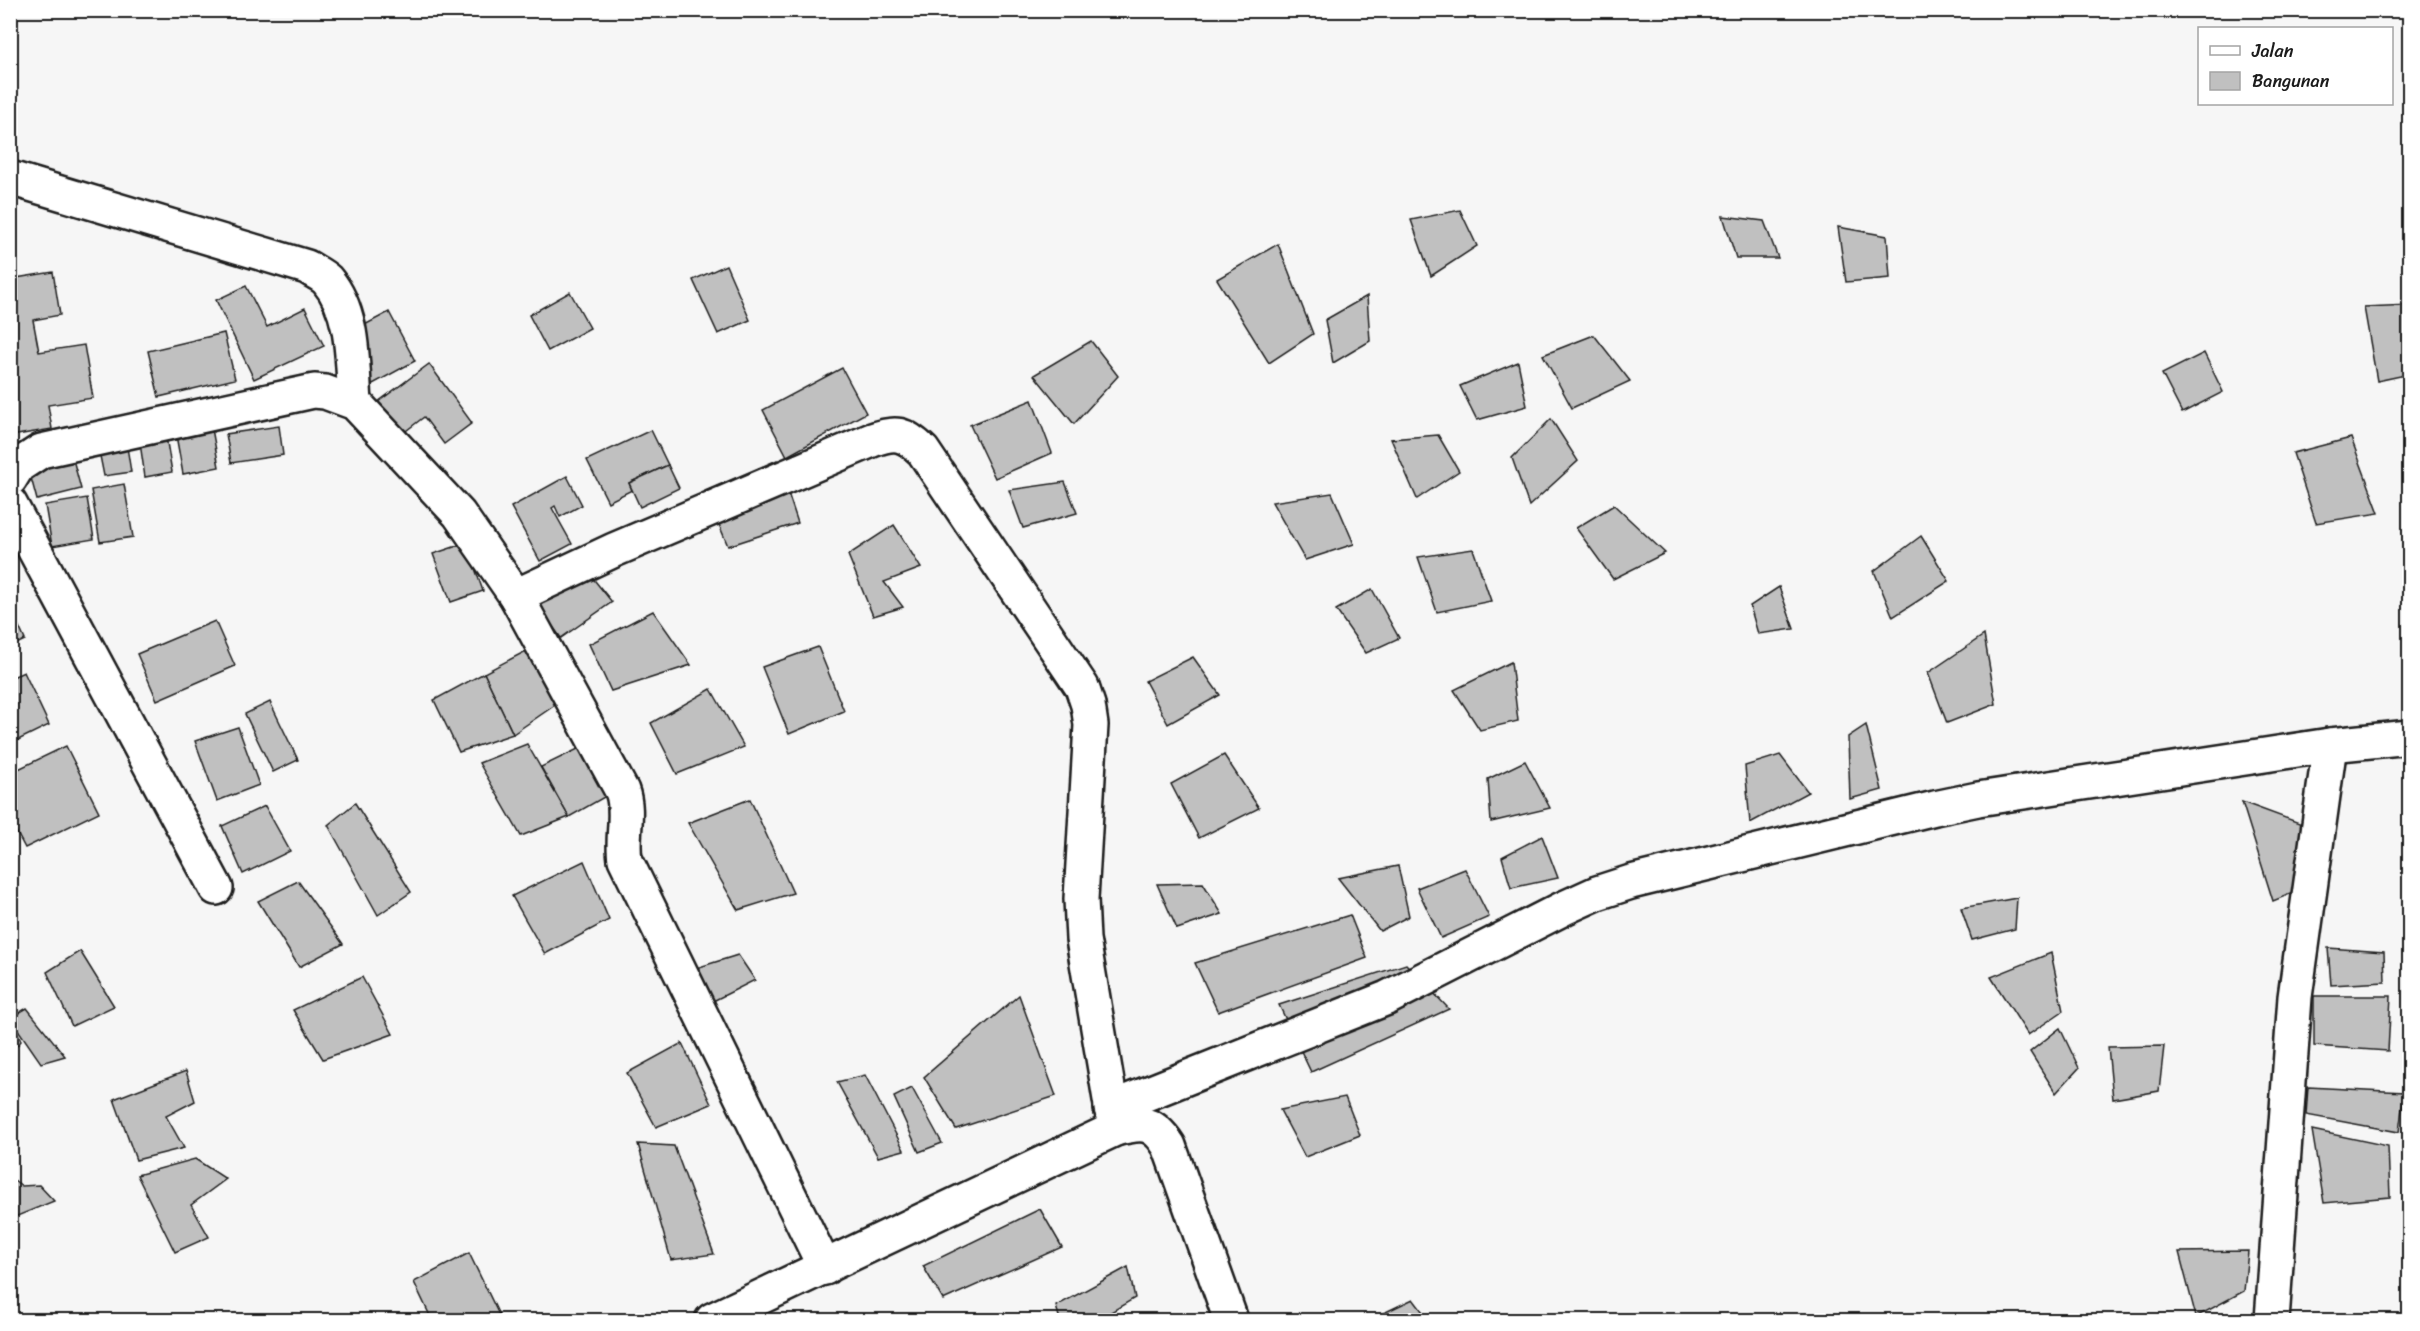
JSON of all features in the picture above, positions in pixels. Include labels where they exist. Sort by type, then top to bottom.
[{"type":"street","points":[[10,178],[308,267],[326,280],[339,300],[349,326],[355,403]]},
{"type":"street","points":[[10,478],[18,466],[41,451],[175,421],[314,391],[325,392],[355,403],[459,514],[516,596],[622,791],[625,803],[622,840],[625,859],[825,1268]]},
{"type":"street","points":[[516,596],[614,550],[887,434],[899,434],[912,441],[923,451],[1082,687],[1088,705],[1091,725],[1081,900],[1083,939],[1113,1119]]},
{"type":"street","points":[[10,504],[216,888]]},
{"type":"street","points":[[712,1320],[825,1268],[1113,1119],[1387,998],[1597,893],[1631,882],[1935,808],[2330,745],[2409,736]]},
{"type":"street","points":[[2272,1320],[2295,997],[2330,745]]},
{"type":"street","points":[[1113,1119],[1149,1125],[1160,1132],[1168,1146],[1231,1320]]},
{"type":"building","points":[[1460,210],[1477,246],[1431,276],[1411,220]]},
{"type":"building","points":[[1723,216],[1764,221],[1778,258],[1736,258]]},
{"type":"building","points":[[1838,227],[1887,236],[1890,278],[1846,282]]},
{"type":"building","points":[[1278,244],[1313,334],[1269,363],[1217,279]]},
{"type":"building","points":[[726,265],[750,320],[718,334],[693,280]]},
{"type":"building","points":[[53,272],[60,315],[33,320],[39,352],[84,345],[93,398],[48,405],[52,429],[11,436],[10,279]]},
{"type":"building","points":[[246,286],[267,327],[305,308],[324,346],[254,379],[216,300]]},
{"type":"building","points":[[570,292],[590,328],[548,351],[529,315]]},
{"type":"building","points":[[1367,296],[1370,341],[1333,363],[1325,320]]},
{"type":"building","points":[[2410,305],[2410,374],[2377,381],[2364,307]]},
{"type":"building","points":[[389,312],[415,361],[371,385],[352,352],[357,329]]},
{"type":"building","points":[[224,333],[235,379],[159,397],[148,351]]},
{"type":"building","points":[[1594,335],[1630,381],[1572,408],[1543,355]]},
{"type":"building","points":[[1091,341],[1118,376],[1074,424],[1034,375]]},
{"type":"building","points":[[2204,353],[2223,392],[2182,413],[2162,374]]},
{"type":"building","points":[[1518,362],[1527,406],[1477,420],[1460,386]]},
{"type":"building","points":[[429,364],[472,423],[444,444],[424,417],[398,437],[374,405]]},
{"type":"building","points":[[842,368],[866,413],[787,456],[763,410]]},
{"type":"building","points":[[1032,400],[1052,453],[995,478],[970,425]]},
{"type":"building","points":[[210,418],[219,467],[183,474],[174,424]]},
{"type":"building","points":[[1551,419],[1578,461],[1529,506],[1512,458]]},
{"type":"building","points":[[279,426],[283,455],[231,463],[226,434]]},
{"type":"building","points":[[651,430],[668,465],[629,483],[632,490],[608,502],[587,460]]},
{"type":"building","points":[[165,431],[172,472],[145,477],[139,436]]},
{"type":"building","points":[[1438,435],[1459,471],[1417,499],[1391,439]]},
{"type":"building","points":[[2351,438],[2379,513],[2316,523],[2293,453]]},
{"type":"building","points":[[127,447],[131,472],[104,476],[99,451]]},
{"type":"building","points":[[71,452],[81,489],[37,500],[27,463]]},
{"type":"building","points":[[777,460],[798,523],[728,546],[705,491]]},
{"type":"building","points":[[668,465],[679,488],[640,507],[629,483]]},
{"type":"building","points":[[567,476],[582,505],[560,517],[555,506],[552,508],[572,544],[540,561],[511,507]]},
{"type":"building","points":[[1065,482],[1077,513],[1023,528],[1009,490]]},
{"type":"building","points":[[124,484],[133,537],[100,542],[91,490]]},
{"type":"building","points":[[1332,493],[1354,544],[1305,560],[1272,502]]},
{"type":"building","points":[[87,498],[94,539],[52,546],[45,505]]},
{"type":"building","points":[[1614,505],[1665,553],[1613,579],[1576,528]]},
{"type":"building","points":[[894,525],[921,568],[884,582],[903,607],[873,616],[848,555]]},
{"type":"building","points":[[1921,536],[1949,581],[1893,617],[1874,571]]},
{"type":"building","points":[[466,543],[483,591],[451,602],[433,554]]},
{"type":"building","points":[[1473,549],[1491,601],[1437,612],[1418,557]]},
{"type":"building","points":[[591,576],[612,602],[561,638],[528,591]]},
{"type":"building","points":[[1779,587],[1794,629],[1758,634],[1750,606]]},
{"type":"building","points":[[1372,589],[1399,638],[1366,653],[1336,610]]},
{"type":"building","points":[[10,607],[25,640],[10,647]]},
{"type":"building","points":[[653,611],[691,665],[611,691],[589,644]]},
{"type":"building","points":[[215,621],[235,666],[157,700],[137,654]]},
{"type":"building","points":[[1984,635],[1996,704],[1947,723],[1928,673]]},
{"type":"building","points":[[818,647],[844,711],[789,734],[762,667]]},
{"type":"building","points":[[528,650],[555,705],[513,734],[484,673]]},
{"type":"building","points":[[1193,657],[1220,695],[1168,724],[1145,681]]},
{"type":"building","points":[[1511,662],[1518,721],[1480,730],[1454,690]]},
{"type":"building","points":[[24,672],[49,725],[12,743],[10,678]]},
{"type":"building","points":[[484,673],[513,734],[459,752],[434,700]]},
{"type":"building","points":[[711,689],[744,747],[677,774],[651,723]]},
{"type":"building","points":[[270,702],[298,760],[273,772],[245,714]]},
{"type":"building","points":[[1866,725],[1882,790],[1850,799],[1848,737]]},
{"type":"building","points":[[238,727],[259,785],[217,801],[195,741]]},
{"type":"building","points":[[527,744],[569,817],[521,836],[479,763]]},
{"type":"building","points":[[66,746],[99,812],[25,848],[10,820],[10,773]]},
{"type":"building","points":[[580,748],[606,796],[569,817],[541,767]]},
{"type":"building","points":[[1224,755],[1259,808],[1199,838],[1171,784]]},
{"type":"building","points":[[1780,755],[1808,792],[1750,823],[1745,766]]},
{"type":"building","points":[[1525,761],[1550,808],[1491,822],[1488,779]]},
{"type":"building","points":[[750,799],[793,893],[738,910],[688,823]]},
{"type":"building","points":[[2242,802],[2302,824],[2300,890],[2273,901]]},
{"type":"building","points":[[355,803],[411,892],[378,915],[328,825]]},
{"type":"building","points":[[265,806],[290,851],[243,874],[222,826]]},
{"type":"building","points":[[1542,836],[1558,878],[1511,888],[1502,857]]},
{"type":"building","points":[[584,861],[609,920],[545,954],[512,896]]},
{"type":"building","points":[[1398,866],[1409,916],[1380,931],[1338,878]]},
{"type":"building","points":[[1465,869],[1489,917],[1441,938],[1417,888]]},
{"type":"building","points":[[298,881],[343,944],[299,967],[258,901]]},
{"type":"building","points":[[1203,883],[1222,914],[1177,929],[1157,884]]},
{"type":"building","points":[[2017,898],[2015,929],[1972,940],[1961,908]]},
{"type":"building","points":[[1350,915],[1367,958],[1218,1012],[1195,963]]},
{"type":"building","points":[[2328,948],[2384,952],[2385,982],[2331,985]]},
{"type":"building","points":[[80,951],[114,1006],[72,1026],[47,972]]},
{"type":"building","points":[[2051,953],[2063,1011],[2028,1035],[1991,977]]},
{"type":"building","points":[[738,955],[755,980],[709,1003],[680,973]]},
{"type":"building","points":[[1406,964],[1449,1009],[1311,1072],[1279,1005]]},
{"type":"building","points":[[362,977],[393,1034],[323,1059],[293,1010]]},
{"type":"building","points":[[1019,995],[1056,1096],[956,1129],[924,1077]]},
{"type":"building","points":[[2314,996],[2391,996],[2388,1051],[2314,1046]]},
{"type":"building","points":[[27,1008],[65,1056],[41,1063],[10,1018]]},
{"type":"building","points":[[10,1018],[21,1041],[10,1053]]},
{"type":"building","points":[[2060,1028],[2079,1068],[2056,1093],[2030,1052]]},
{"type":"building","points":[[682,1043],[711,1104],[656,1127],[627,1073]]},
{"type":"building","points":[[2164,1046],[2159,1091],[2113,1099],[2108,1047]]},
{"type":"building","points":[[186,1071],[195,1101],[166,1116],[184,1148],[136,1160],[114,1099]]},
{"type":"building","points":[[865,1075],[904,1150],[878,1157],[837,1082]]},
{"type":"building","points":[[2308,1087],[2404,1092],[2399,1132],[2306,1115]]},
{"type":"building","points":[[912,1088],[942,1143],[919,1152],[894,1097]]},
{"type":"building","points":[[1345,1097],[1360,1135],[1305,1157],[1280,1110]]},
{"type":"building","points":[[2312,1130],[2388,1146],[2390,1197],[2324,1203]]},
{"type":"building","points":[[638,1144],[674,1146],[714,1254],[671,1260]]},
{"type":"building","points":[[195,1159],[226,1179],[191,1205],[209,1237],[175,1252],[137,1175]]},
{"type":"building","points":[[10,1177],[22,1186],[39,1185],[54,1201],[10,1219]]},
{"type":"building","points":[[1040,1209],[1062,1247],[943,1300],[923,1266]]},
{"type":"building","points":[[2248,1251],[2244,1291],[2196,1317],[2179,1252]]},
{"type":"building","points":[[469,1253],[500,1317],[495,1320],[432,1320],[414,1282]]},
{"type":"building","points":[[1128,1267],[1135,1298],[1104,1316],[1105,1320],[1060,1320],[1056,1306]]},
{"type":"building","points":[[1413,1299],[1429,1320],[1369,1320]]}]
